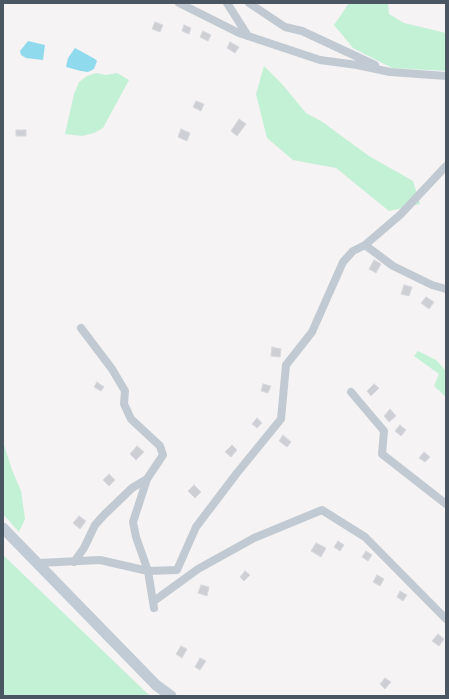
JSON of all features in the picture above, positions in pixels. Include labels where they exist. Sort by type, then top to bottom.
[{"type":"street","points":[[179,3],[248,36],[320,60],[357,65],[390,72],[446,76]]},
{"type":"street","points":[[226,3],[248,36]]},
{"type":"street","points":[[249,3],[285,27],[302,32],[390,72]]},
{"type":"street","points":[[39,563],[100,560],[148,571],[177,570],[196,527],[243,465],[281,420],[286,365],[312,332],[343,262],[353,251],[365,245],[400,215],[446,166]]},
{"type":"street","points":[[365,245],[393,266],[432,285],[446,289]]},
{"type":"street","points":[[81,328],[112,369],[125,391],[124,404],[131,419],[160,446],[163,455],[146,479],[133,522],[136,537],[148,571],[154,605],[198,570],[254,538],[322,510],[365,537],[446,619]]},
{"type":"street","points":[[351,392],[384,431],[382,454],[446,504]]},
{"type":"street","points":[[74,562],[84,548],[92,530],[104,514],[132,488],[146,479]]},
{"type":"street","points":[[3,528],[39,563],[156,685],[171,696]]},
{"type":"green space","points":[[349,3],[388,3],[389,14],[404,23],[446,33],[446,71],[392,68],[353,48],[334,25]]},
{"type":"green space","points":[[264,66],[282,84],[306,113],[321,121],[369,156],[413,181],[420,204],[389,211],[336,168],[293,160],[267,138],[256,94]]},
{"type":"green space","points":[[96,73],[106,75],[117,73],[129,80],[103,128],[94,133],[82,136],[65,134],[74,94],[79,82],[87,76]]},
{"type":"green space","points":[[418,351],[436,360],[446,371],[446,397],[434,386],[439,374],[414,356]]},
{"type":"green space","points":[[3,442],[12,470],[21,491],[25,519],[19,532],[3,514]]},
{"type":"green space","points":[[3,555],[150,696],[3,696]]},
{"type":"water","points":[[28,41],[45,45],[43,60],[26,58],[21,55],[20,51]]},
{"type":"water","points":[[75,48],[97,61],[94,69],[88,72],[66,67],[68,58]]},
{"type":"building","points":[[155,22],[163,25],[160,32],[152,29]]},
{"type":"building","points":[[184,25],[191,28],[189,34],[182,31]]},
{"type":"building","points":[[203,31],[211,35],[208,41],[200,37]]},
{"type":"building","points":[[230,42],[239,47],[235,53],[227,48]]},
{"type":"building","points":[[196,101],[204,104],[201,111],[193,107]]},
{"type":"building","points":[[239,119],[246,124],[237,136],[231,131]]},
{"type":"building","points":[[181,129],[190,133],[187,141],[178,137]]},
{"type":"building","points":[[16,130],[26,130],[26,136],[16,136]]},
{"type":"building","points":[[374,260],[381,264],[376,273],[369,269]]},
{"type":"building","points":[[404,285],[412,287],[409,296],[401,294]]},
{"type":"building","points":[[426,297],[434,302],[429,309],[421,303]]},
{"type":"building","points":[[272,347],[281,349],[280,357],[271,356]]},
{"type":"building","points":[[97,382],[104,387],[101,391],[94,387]]},
{"type":"building","points":[[263,384],[271,386],[268,393],[261,391]]},
{"type":"building","points":[[374,384],[379,388],[371,396],[367,391]]},
{"type":"building","points":[[390,409],[396,416],[389,422],[384,416]]},
{"type":"building","points":[[257,418],[262,423],[257,428],[252,424]]},
{"type":"building","points":[[400,425],[406,430],[401,436],[395,431]]},
{"type":"building","points":[[283,435],[291,442],[287,447],[279,441]]},
{"type":"building","points":[[232,445],[237,450],[231,457],[225,452]]},
{"type":"building","points":[[137,446],[144,452],[136,460],[130,454]]},
{"type":"building","points":[[424,452],[430,457],[425,462],[419,458]]},
{"type":"building","points":[[109,474],[115,480],[109,486],[103,480]]},
{"type":"building","points":[[194,485],[201,492],[195,498],[188,491]]},
{"type":"building","points":[[79,516],[86,521],[80,529],[73,523]]},
{"type":"building","points":[[338,541],[344,545],[340,551],[334,547]]},
{"type":"building","points":[[316,543],[326,548],[321,557],[311,551]]},
{"type":"building","points":[[366,551],[372,555],[368,561],[362,557]]},
{"type":"building","points":[[245,571],[250,575],[244,581],[240,577]]},
{"type":"building","points":[[377,575],[384,579],[380,586],[373,582]]},
{"type":"building","points":[[201,585],[209,587],[207,596],[198,593]]},
{"type":"building","points":[[400,591],[407,595],[403,601],[397,597]]},
{"type":"building","points":[[438,634],[444,639],[439,646],[432,641]]},
{"type":"building","points":[[181,646],[187,649],[182,658],[176,654]]},
{"type":"building","points":[[200,658],[206,661],[200,670],[195,667]]},
{"type":"building","points":[[385,678],[391,682],[385,689],[380,684]]}]
